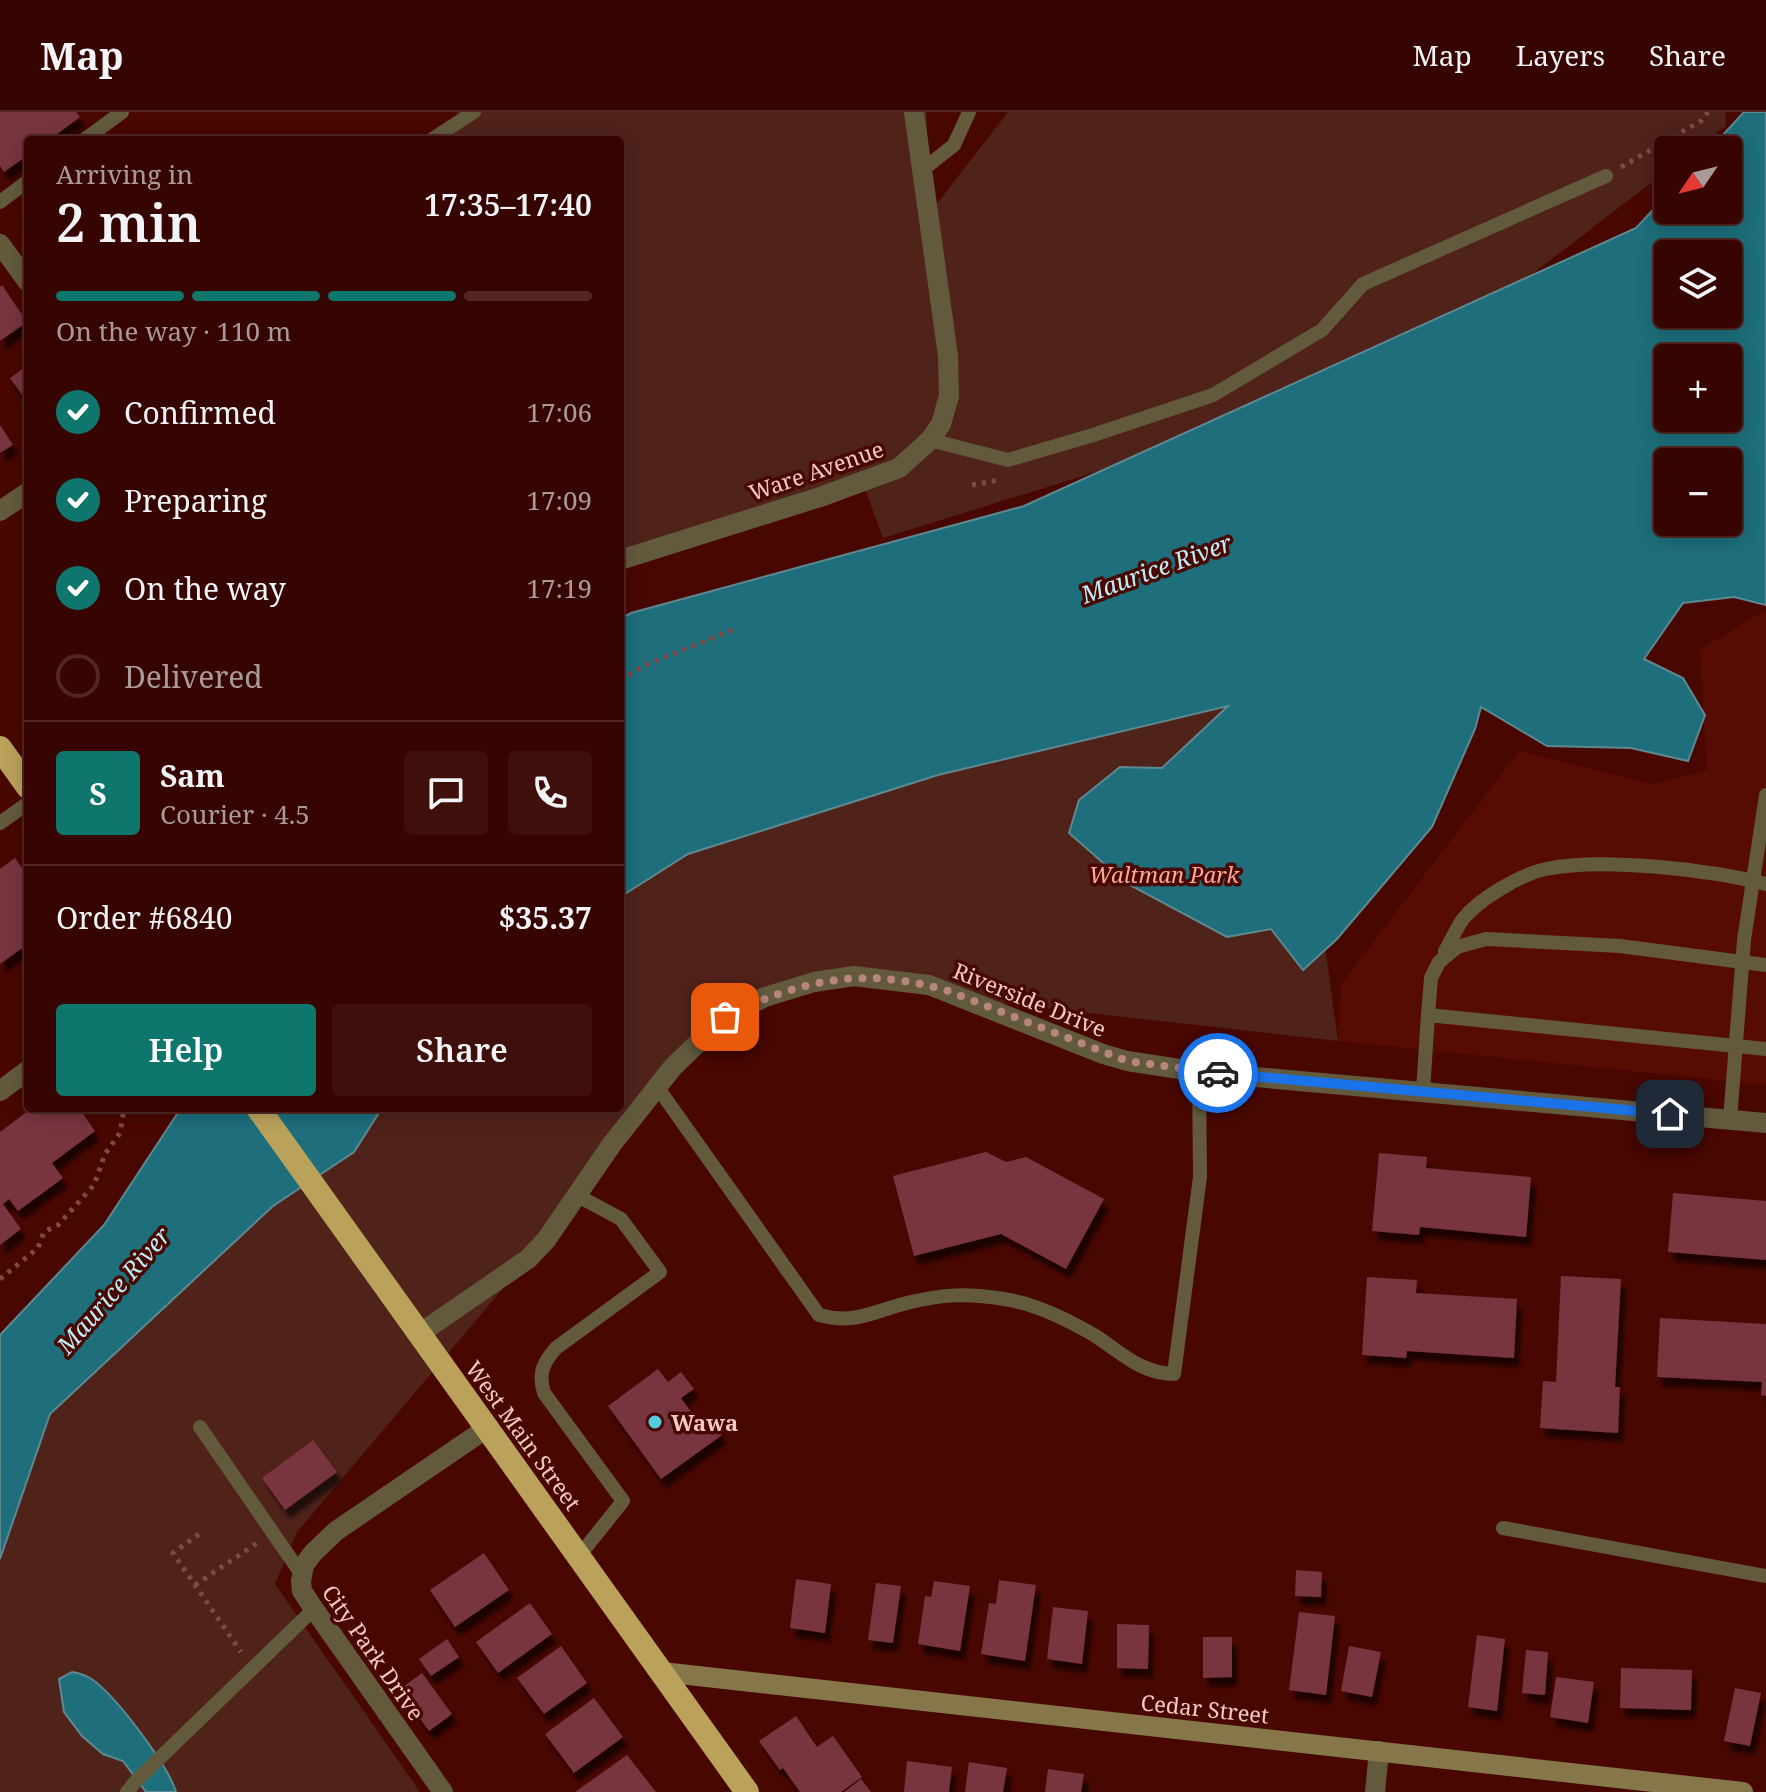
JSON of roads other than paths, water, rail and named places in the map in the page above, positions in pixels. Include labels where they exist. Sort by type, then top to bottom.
[{"type":"highway","points":[[0,748],[24,781]]},
{"type":"highway","name":"West Main Street","points":[[261,1112],[747,1792]]},
{"type":"main road","name":"Cedar Street","points":[[662,1672],[1743,1792]]},
{"type":"street","name":"Ware Avenue","points":[[624,559],[820,497],[899,468],[930,440],[941,424],[949,396],[948,356],[914,112]]},
{"type":"street","points":[[3,255],[24,278]]},
{"type":"street","points":[[0,511],[24,495]]},
{"type":"street","name":"Riverside Drive","points":[[419,1334],[528,1259],[546,1240],[612,1144],[673,1067],[725,1017],[765,997],[814,982],[854,976],[929,985],[1103,1054],[1127,1061],[1199,1072],[1766,1123]]},
{"type":"street","points":[[0,1091],[24,1073]]},
{"type":"street","name":"City Park Drive","points":[[443,1792],[302,1591],[302,1575],[304,1565],[313,1553],[336,1531],[487,1428]]},
{"type":"street","points":[[1375,1792],[1379,1751]]},
{"type":"lane","points":[[89,136],[122,112]]},
{"type":"lane","points":[[437,136],[474,112]]},
{"type":"lane","points":[[921,171],[954,145],[969,112]]},
{"type":"lane","points":[[930,440],[1008,460],[1213,395],[1322,330],[1363,284],[1606,176]]},
{"type":"lane","points":[[0,202],[24,184]]},
{"type":"lane","points":[[1730,1120],[1743,961],[1760,883],[1766,795]]},
{"type":"lane","points":[[0,823],[24,806]]},
{"type":"lane","points":[[1423,1091],[1431,978],[1464,918],[1498,889],[1545,869],[1603,865],[1669,869],[1760,883]]},
{"type":"lane","points":[[1439,962],[1457,947],[1486,939],[1620,946],[1766,965]]},
{"type":"lane","points":[[1428,1015],[1766,1049]]},
{"type":"lane","points":[[658,1088],[819,1315],[838,1320],[858,1319],[908,1303],[964,1293],[1009,1299],[1051,1312],[1153,1373],[1174,1374],[1200,1177],[1199,1072]]},
{"type":"lane","points":[[578,1196],[621,1219],[660,1272],[556,1348],[543,1363],[540,1380],[544,1393],[623,1501],[579,1556]]},
{"type":"lane","points":[[200,1427],[302,1575]]},
{"type":"lane","points":[[1503,1528],[1766,1576]]},
{"type":"lane","points":[[127,1792],[314,1609]]},
{"type":"water","name":"Maurice River","points":[[1744,112],[1766,112],[1766,605],[1734,597],[1683,603],[1644,659],[1683,678],[1705,715],[1688,761],[1631,748],[1547,746],[1481,707],[1475,729],[1432,827],[1337,939],[1303,970],[1271,929],[1227,937],[1126,883],[1069,833],[1079,800],[1120,767],[1162,768],[1228,706],[938,775],[688,854],[624,894],[624,617],[1024,506],[1636,228],[1654,209],[1654,224],[1742,224],[1742,136],[1722,136]]},
{"type":"water","name":"Maurice River","points":[[178,1112],[379,1112],[354,1152],[273,1206],[50,1414],[0,1559],[0,1335],[104,1225]]},
{"type":"water","points":[[72,1672],[90,1678],[126,1714],[163,1765],[176,1792],[146,1792],[123,1761],[103,1754],[82,1736],[64,1712],[59,1679]]},
{"type":"place","name":"Wawa","points":[[655,1422]]},
{"type":"park label","name":"Waltman Park","points":[[1164,874]]}]
